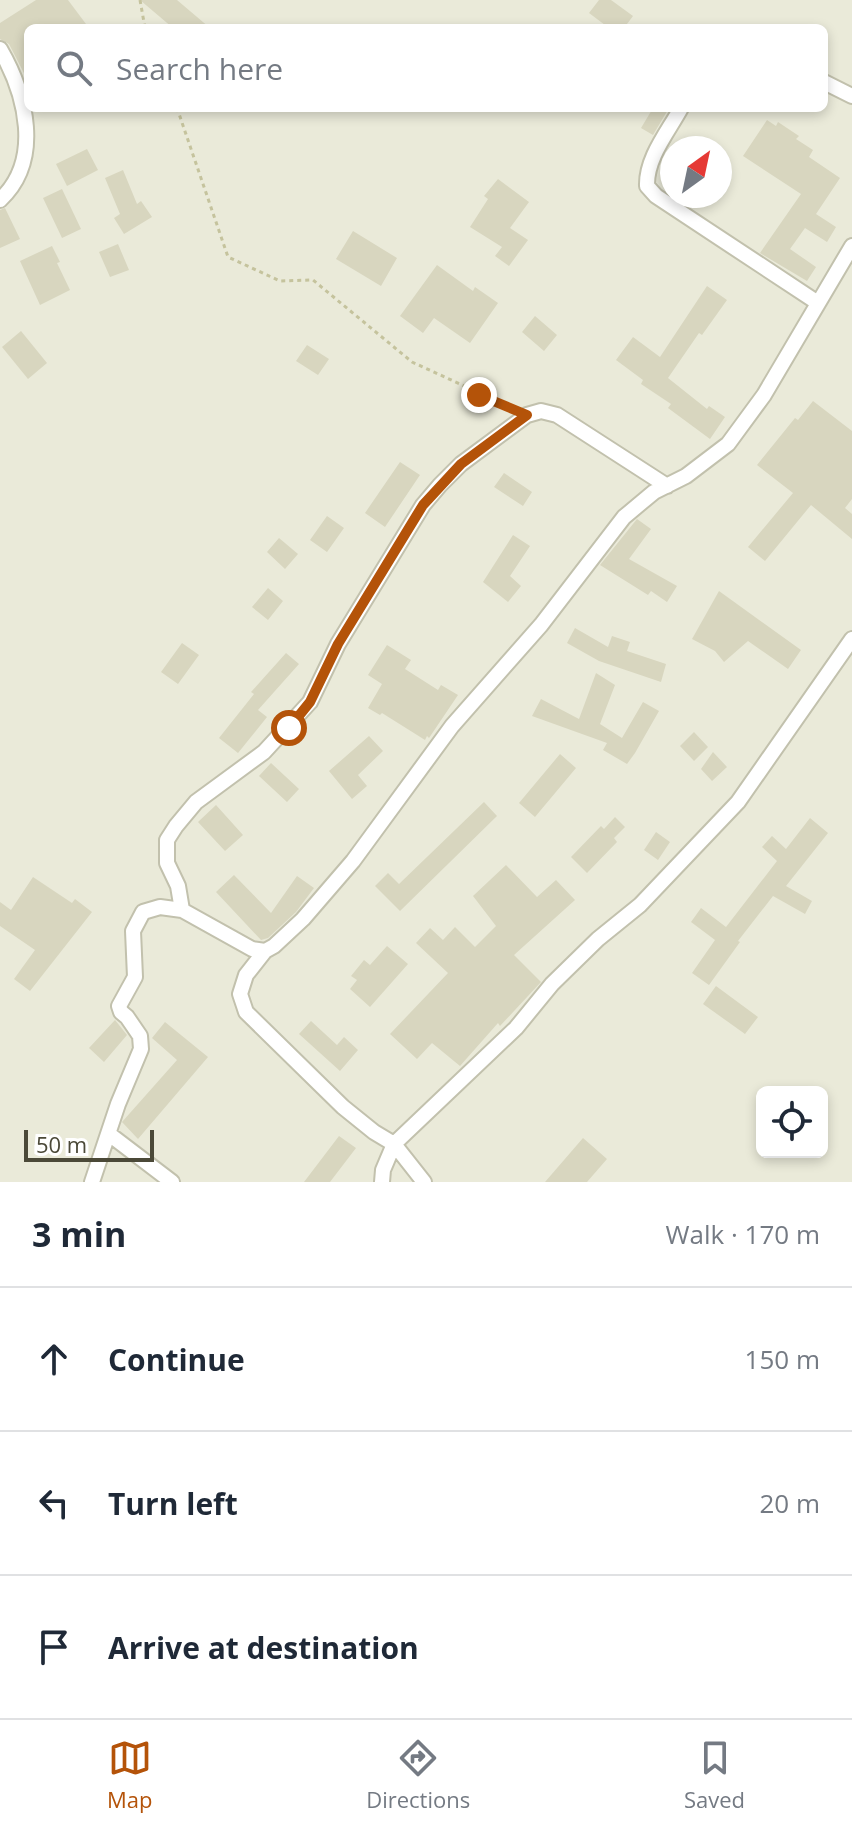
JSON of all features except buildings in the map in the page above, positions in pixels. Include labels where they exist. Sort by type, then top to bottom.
[{"type":"street","points":[[0,49],[24,109]]},
{"type":"street","points":[[828,84],[852,96]]},
{"type":"street","points":[[0,200],[12,189],[27,148],[25,112]]},
{"type":"street","points":[[679,112],[650,162],[646,174],[647,186],[656,196],[818,303]]},
{"type":"street","points":[[424,1182],[394,1144],[343,1107],[246,1012],[240,994],[246,975],[265,951],[303,919],[353,861],[452,726],[541,625],[624,517],[654,492],[708,461],[728,444],[764,395],[852,246]]},
{"type":"street","points":[[182,910],[178,886],[167,863],[167,840],[196,802],[264,752],[310,702],[338,644],[423,505],[461,464],[527,415],[541,411],[557,415],[667,486]]},
{"type":"street","points":[[382,1182],[383,1170],[394,1144],[516,1028],[552,984],[598,939],[640,905],[738,802],[847,658],[852,639]]},
{"type":"street","points":[[92,1182],[118,1104],[141,1049],[140,1036],[119,1006],[135,977],[133,931],[143,912],[160,907],[182,910],[252,949],[265,951]]},
{"type":"street","points":[[109,1134],[172,1182]]},
{"type":"path","points":[[140,0],[144,24]]},
{"type":"path","points":[[178,112],[228,257],[280,281],[313,280],[412,362],[527,415]]},
{"type":"shaded area","points":[[0,0],[852,0],[852,1182],[0,1182]]},
{"type":"route","points":[[289,728],[310,702],[338,644],[423,505],[461,464],[527,415],[479,395]]}]
